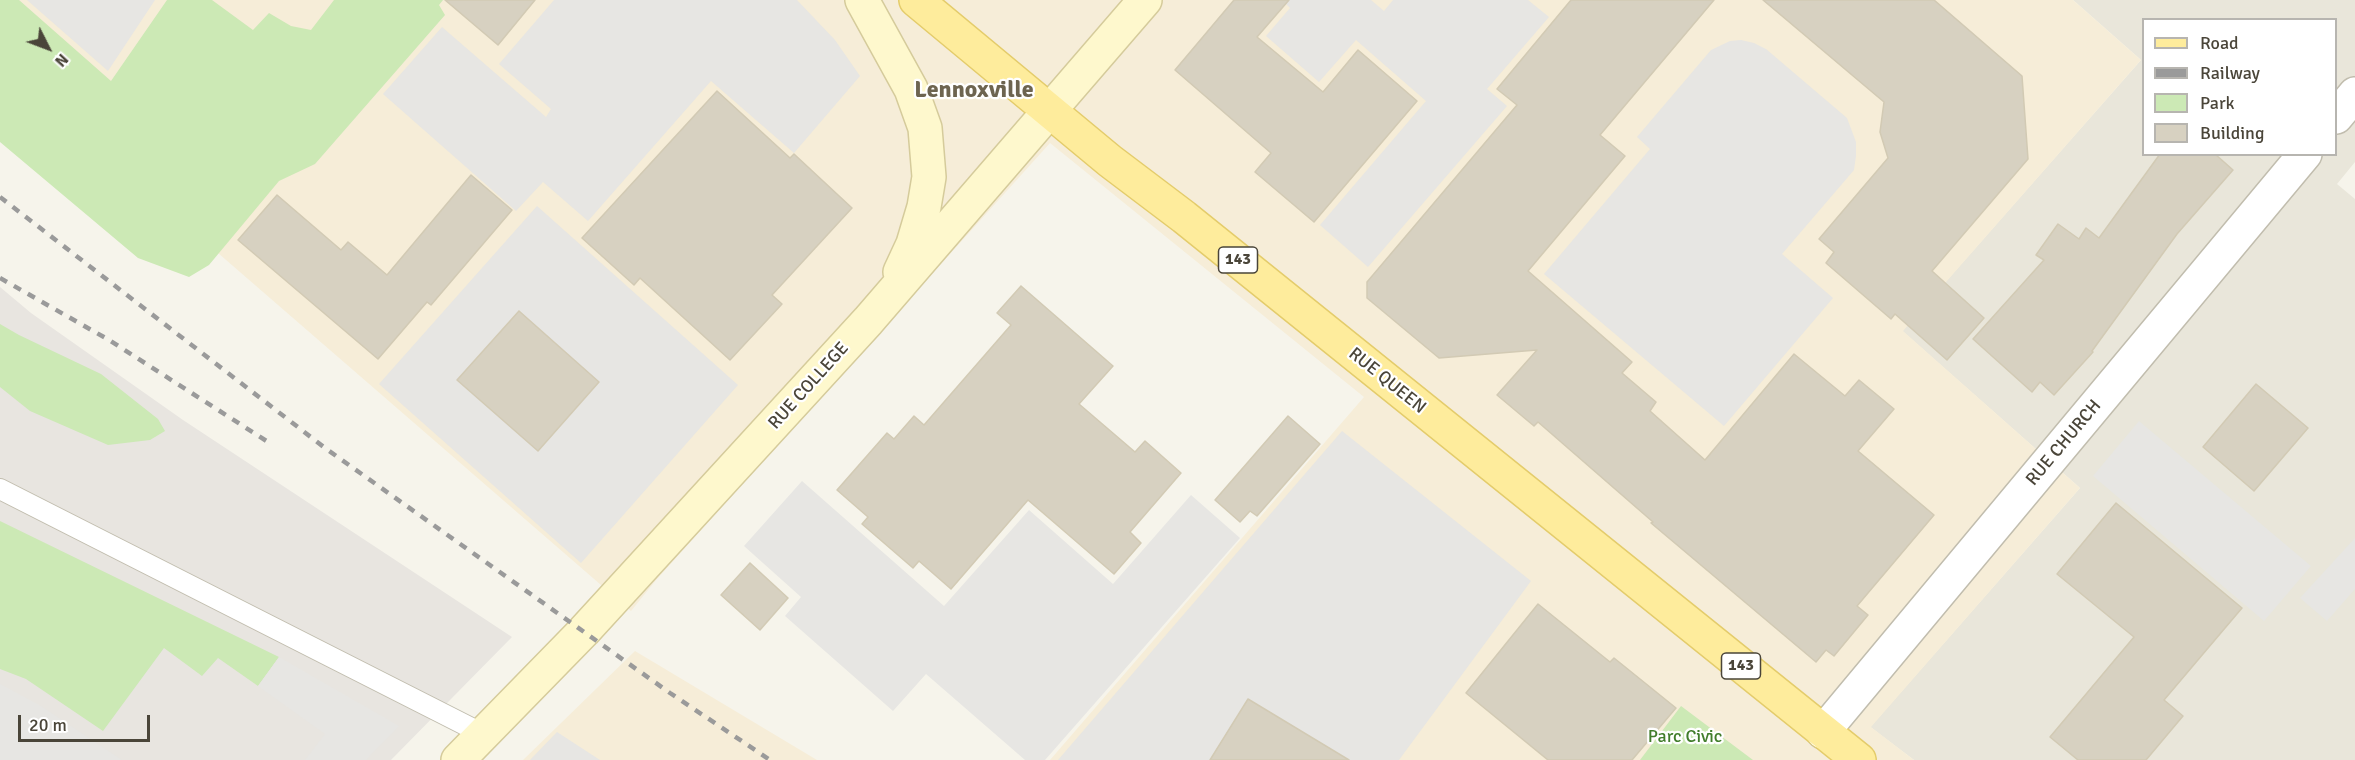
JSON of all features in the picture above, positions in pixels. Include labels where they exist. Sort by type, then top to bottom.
[{"type":"main road","points":[[862,0],[911,89],[925,128],[929,177],[924,207],[913,244],[886,301]]},
{"type":"main road","name":"RUE QUEEN","points":[[916,0],[1048,110],[1277,291],[1859,760]]},
{"type":"main road","name":"RUE COLLEGE","points":[[458,760],[584,631],[886,301],[1145,0]]},
{"type":"street","points":[[2337,116],[2355,94]]},
{"type":"street","name":"RUE CHURCH","points":[[1823,732],[2303,156]]},
{"type":"lane","points":[[0,489],[483,734]]},
{"type":"shaded area","points":[[0,0],[2073,0],[2141,60],[1903,331],[2080,488],[1871,727],[1914,760],[1050,760],[1364,397],[1050,143],[657,579],[631,611],[0,64]]},
{"type":"shaded area","points":[[27,0],[155,0],[108,71]]},
{"type":"shaded area","points":[[554,0],[797,0],[835,40],[860,76],[794,153],[711,81],[588,221],[543,182],[516,211],[383,94],[442,27],[546,117],[551,109],[499,64]]},
{"type":"shaded area","points":[[1282,0],[1371,0],[1384,11],[1393,0],[1528,0],[1549,17],[1487,89],[1507,106],[1368,267],[1320,225],[1426,101],[1356,40],[1319,82],[1266,36],[1290,8]]},
{"type":"shaded area","points":[[2073,0],[2355,0],[2355,162],[2337,184],[2355,199],[2355,760],[1914,760],[1870,727],[2080,488],[1902,331],[2141,60]]},
{"type":"shaded area","points":[[1741,40],[1766,49],[1847,118],[1856,142],[1856,156],[1854,170],[1782,254],[1833,298],[1724,426],[1544,274],[1650,149],[1637,137],[1711,50],[1730,41]]},
{"type":"shaded area","points":[[537,206],[738,385],[581,563],[379,384]]},
{"type":"shaded area","points":[[0,287],[31,313],[183,420],[512,637],[391,760],[0,760]]},
{"type":"shaded area","points":[[2139,421],[2311,566],[2264,621],[2093,476]]},
{"type":"shaded area","points":[[1342,431],[1531,581],[1399,760],[1336,760],[1339,754],[1248,699],[1210,760],[1058,760]]},
{"type":"shaded area","points":[[802,481],[944,606],[1029,510],[1113,584],[1191,495],[1240,538],[1045,760],[1025,760],[926,674],[893,711],[785,616],[801,597],[744,546]]},
{"type":"shaded area","points":[[2355,538],[2355,589],[2327,621],[2300,598]]},
{"type":"shaded area","points":[[635,651],[817,760],[523,760]]},
{"type":"shaded area","points":[[279,657],[399,726],[366,760],[305,760],[325,734],[258,686]]},
{"type":"shaded area","points":[[0,684],[41,706],[122,760],[0,760]]},
{"type":"shaded area","points":[[557,732],[600,760],[530,760]]},
{"type":"green space","points":[[0,0],[19,0],[111,81],[167,0],[212,0],[253,30],[269,13],[291,26],[311,30],[334,0],[443,0],[439,5],[445,15],[315,164],[279,181],[209,265],[189,277],[138,258],[0,142]]},
{"type":"green space","points":[[0,324],[101,374],[158,419],[165,431],[150,440],[108,445],[30,411],[0,387]]},
{"type":"green space","points":[[0,521],[279,657],[258,686],[218,658],[202,676],[164,648],[103,731],[26,679],[0,669]]},
{"type":"green space","name":"Parc Civic","points":[[1681,706],[1753,760],[1640,760]]},
{"type":"building","points":[[445,0],[535,0],[498,45]]},
{"type":"building","points":[[1234,0],[1289,0],[1257,37],[1323,92],[1358,50],[1417,101],[1314,222],[1255,172],[1271,153],[1175,70]]},
{"type":"building","points":[[1571,0],[1714,0],[1600,135],[1625,156],[1528,271],[1632,362],[1622,373],[1656,402],[1650,411],[1705,460],[1794,354],[1845,396],[1859,380],[1894,409],[1858,451],[1934,515],[1857,606],[1868,615],[1834,656],[1826,650],[1816,662],[1651,523],[1653,522],[1538,422],[1534,426],[1497,395],[1537,350],[1439,358],[1367,298],[1367,282],[1517,105],[1497,89]]},
{"type":"building","points":[[1763,0],[1934,0],[2022,76],[2028,159],[1932,271],[1984,318],[1947,360],[1895,314],[1891,319],[1826,263],[1834,252],[1819,239],[1888,158],[1880,132],[1884,102]]},
{"type":"building","points":[[717,91],[790,158],[794,154],[852,208],[772,295],[782,304],[730,360],[640,278],[634,285],[582,238]]},
{"type":"building","points":[[2159,156],[2217,156],[2233,170],[2177,234],[2093,352],[2054,395],[2040,382],[2032,392],[1973,339],[2044,260],[2036,255],[2058,224],[2079,239],[2086,228],[2099,238]]},
{"type":"building","points":[[471,175],[512,210],[431,305],[427,302],[378,359],[238,240],[277,195],[341,250],[348,242],[387,275]]},
{"type":"building","points":[[1021,286],[1113,366],[1079,404],[1135,452],[1145,441],[1181,473],[1130,532],[1141,543],[1114,574],[1028,500],[951,589],[919,561],[913,568],[862,524],[868,517],[837,490],[887,433],[894,439],[914,416],[924,425],[1011,325],[997,313]]},
{"type":"building","points":[[519,311],[599,382],[538,451],[457,380]]},
{"type":"building","points":[[2256,384],[2308,428],[2254,491],[2203,447]]},
{"type":"building","points":[[1288,416],[1320,444],[1257,516],[1250,511],[1240,522],[1215,500]]},
{"type":"building","points":[[2116,503],[2242,608],[2164,700],[2183,716],[2146,760],[2078,760],[2050,737],[2134,637],[2057,574]]},
{"type":"building","points":[[750,563],[788,598],[760,630],[721,595]]},
{"type":"building","points":[[1538,604],[1610,662],[1614,658],[1676,708],[1632,760],[1548,760],[1466,693]]},
{"type":"building","points":[[1248,699],[1349,760],[1210,760]]},
{"type":"railway","points":[[0,197],[325,448],[670,693],[770,760]]},
{"type":"railway","points":[[0,278],[109,340],[268,442]]},
{"type":"district","name":"Lennoxville","points":[[974,91]]}]
